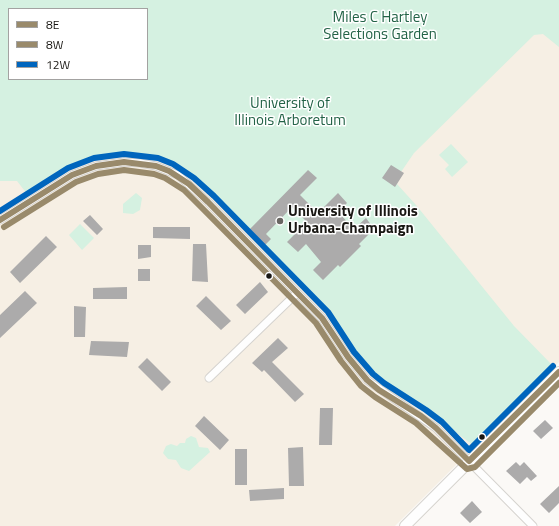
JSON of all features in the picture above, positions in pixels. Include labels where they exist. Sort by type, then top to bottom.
[{"type":"main road","points":[[405,526],[559,372]]},
{"type":"street","points":[[0,220],[81,170],[124,162],[156,166],[169,171],[189,184],[297,293],[330,328],[348,358],[367,380],[379,390],[421,416],[436,428],[533,526]]},
{"type":"street","points":[[209,378],[297,293]]},
{"type":"shaded area","name":"University of Illinois Urbana-Champaign","points":[[0,0],[559,0],[559,362],[395,526],[0,526]]},
{"type":"green space","name":"University of Illinois Arboretum","points":[[0,0],[559,0],[559,47],[543,34],[534,35],[414,153],[401,172],[397,184],[416,205],[514,326],[554,367],[473,445],[413,401],[384,385],[353,350],[339,325],[324,306],[189,173],[150,156],[128,153],[110,154],[87,160],[28,195],[17,181],[0,181]]},
{"type":"green space","points":[[451,144],[468,162],[452,177],[445,169],[449,165],[439,155]]},
{"type":"green space","points":[[136,193],[142,198],[140,210],[133,214],[123,213],[123,204]]},
{"type":"green space","points":[[80,224],[94,238],[82,250],[69,235]]},
{"type":"green space","points":[[191,436],[196,438],[199,447],[208,448],[210,452],[189,471],[181,468],[176,460],[168,459],[163,453],[166,446],[171,444],[177,446],[180,443],[185,443],[186,439]]},
{"type":"building","points":[[391,165],[404,173],[395,187],[382,178]]},
{"type":"building","points":[[308,170],[317,178],[300,195],[318,213],[338,193],[347,203],[338,212],[354,229],[366,218],[374,229],[359,244],[361,246],[340,267],[338,265],[323,280],[313,270],[321,262],[306,244],[298,252],[287,242],[307,222],[292,207],[266,234],[271,239],[265,245],[250,229]]},
{"type":"building","points":[[90,215],[103,229],[97,235],[83,221]]},
{"type":"building","points":[[153,227],[190,227],[190,239],[153,238]]},
{"type":"building","points":[[46,236],[57,247],[20,283],[10,272]]},
{"type":"building","points":[[193,244],[206,244],[208,282],[192,281]]},
{"type":"building","points":[[138,245],[151,245],[151,257],[138,259]]},
{"type":"building","points":[[138,269],[150,269],[150,281],[138,281]]},
{"type":"building","points":[[260,282],[268,292],[245,314],[236,305]]},
{"type":"building","points":[[127,287],[127,299],[93,299],[93,288]]},
{"type":"building","points":[[25,291],[37,303],[0,338],[0,315]]},
{"type":"building","points":[[206,296],[231,321],[221,330],[196,306]]},
{"type":"building","points":[[74,306],[86,307],[85,337],[74,337]]},
{"type":"building","points":[[278,338],[288,348],[272,362],[304,394],[295,402],[264,370],[262,372],[252,363]]},
{"type":"building","points":[[91,341],[129,342],[127,357],[89,355]]},
{"type":"building","points":[[147,358],[171,382],[162,391],[138,367]]},
{"type":"building","points":[[320,408],[333,408],[332,445],[319,445]]},
{"type":"building","points":[[204,416],[229,440],[220,450],[195,426]]},
{"type":"building","points":[[545,420],[553,428],[541,439],[533,431]]},
{"type":"building","points":[[303,447],[304,486],[289,486],[288,448]]},
{"type":"building","points":[[235,449],[247,449],[247,485],[235,485]]},
{"type":"building","points":[[516,462],[520,466],[524,462],[537,476],[531,481],[527,477],[520,484],[506,471]]},
{"type":"building","points":[[559,486],[559,503],[549,513],[540,504]]},
{"type":"building","points":[[284,488],[284,499],[250,501],[249,490]]},
{"type":"building","points":[[472,501],[482,512],[470,523],[460,513]]},
{"type":"transit line","name":"12W","points":[[0,211],[68,168],[94,158],[124,154],[158,158],[173,164],[194,178],[214,196],[328,312],[354,352],[373,374],[442,422],[469,450],[553,366]]},
{"type":"transit line","name":"8E","points":[[0,220],[72,175],[96,166],[124,162],[156,166],[169,171],[189,184],[208,202],[322,318],[348,357],[367,380],[379,390],[421,416],[436,428],[469,461],[559,372]]},
{"type":"transit line","name":"8W","points":[[4,227],[76,182],[98,174],[124,170],[154,174],[165,178],[184,190],[316,323],[341,361],[361,386],[375,397],[416,423],[467,469],[475,467],[559,383]]},
{"type":"place","name":"University of Illinois Urbana-Champaign","points":[[280,221]]},
{"type":"park label","name":"Miles C Hartley Selections Garden","points":[[380,26]]}]
